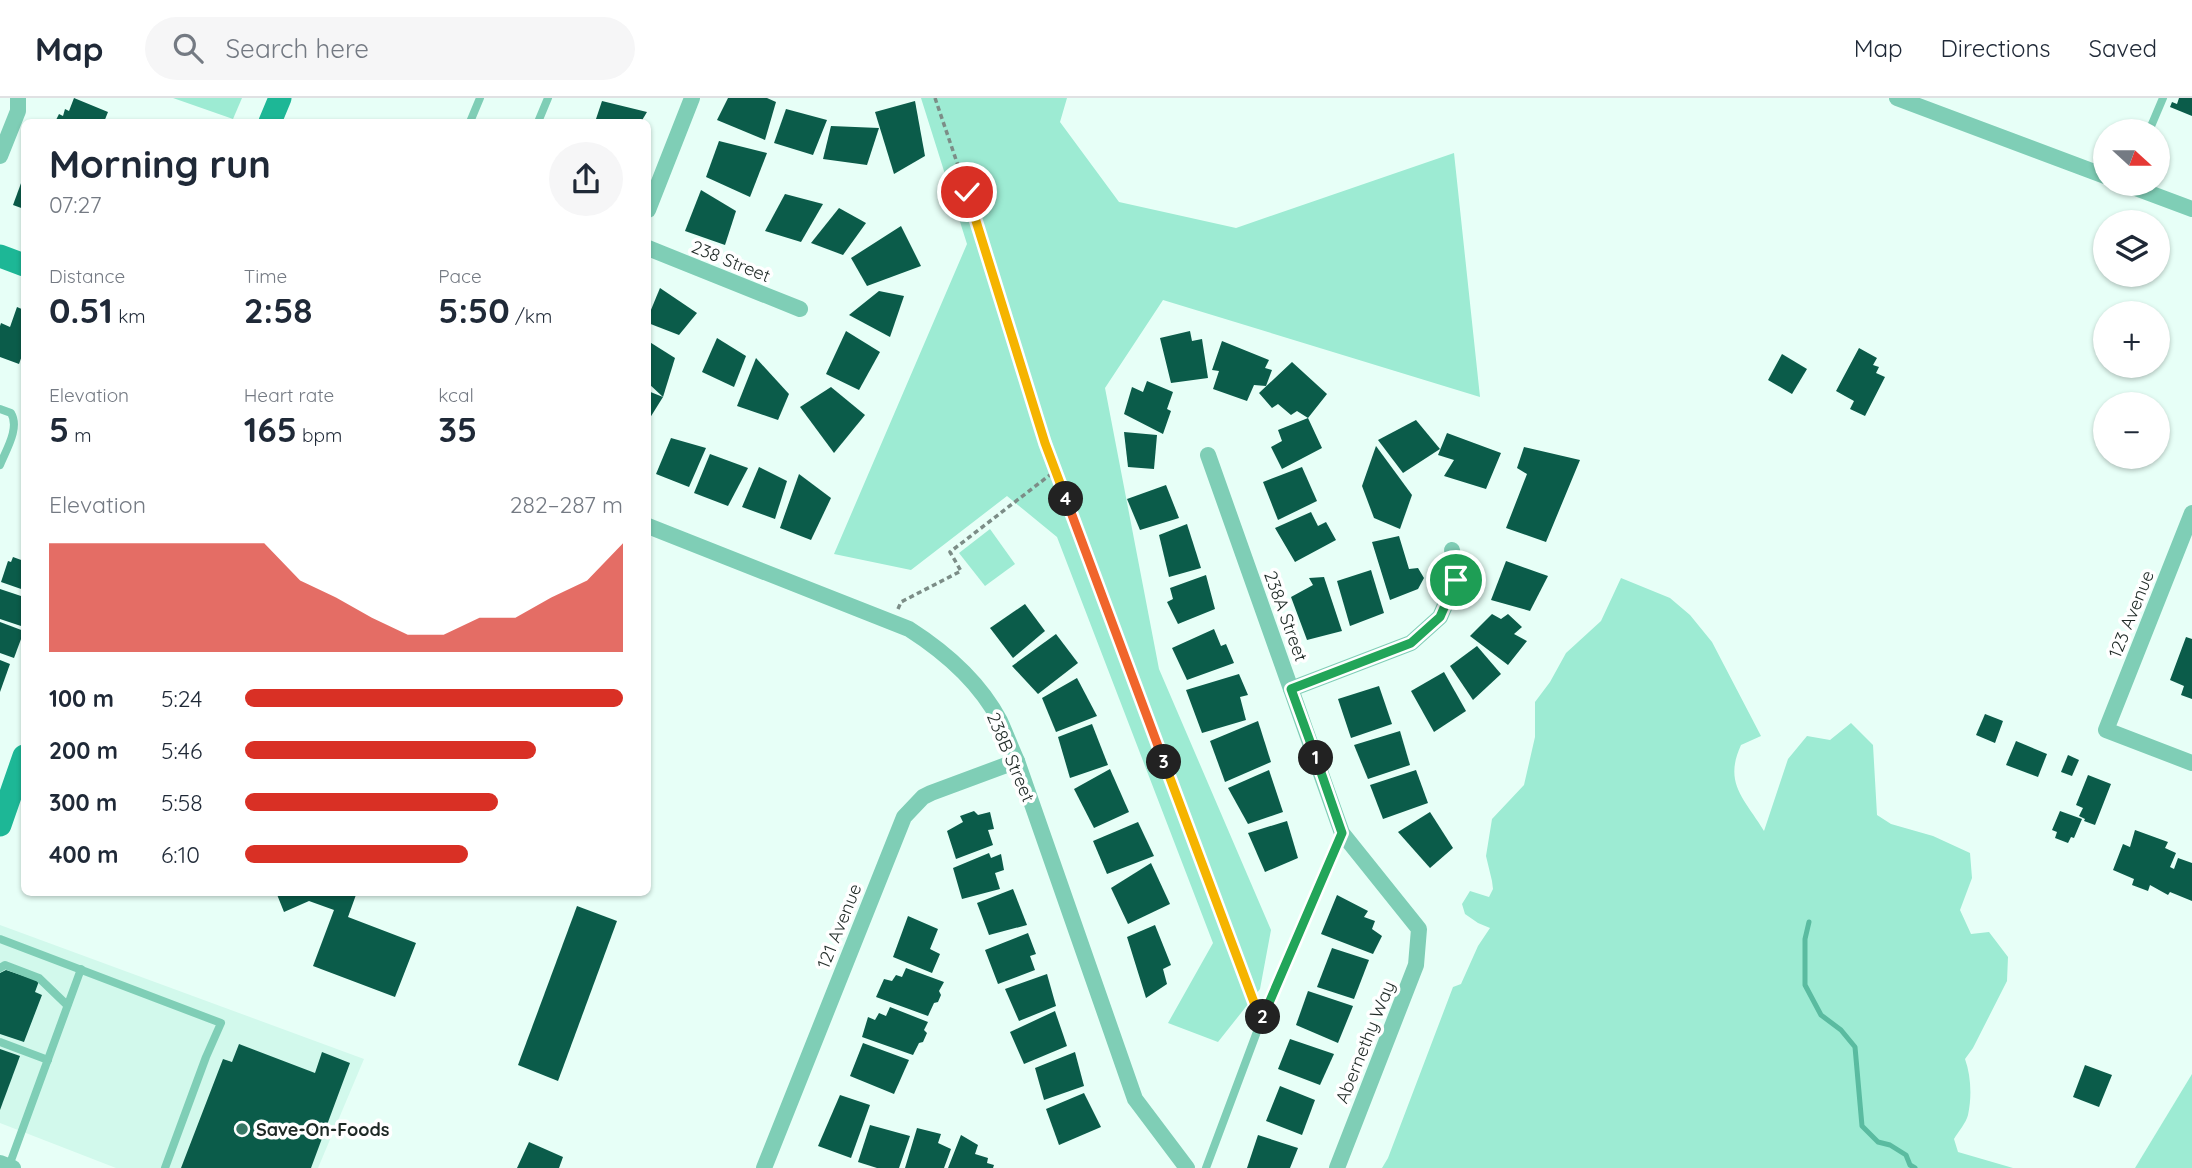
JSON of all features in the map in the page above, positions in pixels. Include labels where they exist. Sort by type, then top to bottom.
[{"type":"main road","points":[[272,119],[280,98]]},
{"type":"main road","points":[[0,256],[21,264]]},
{"type":"main road","points":[[0,825],[21,765]]},
{"type":"street","points":[[0,156],[18,111],[19,98]]},
{"type":"street","points":[[651,202],[692,98]]},
{"type":"street","points":[[1897,98],[2093,172]]},
{"type":"street","points":[[2158,196],[2192,209]]},
{"type":"street","name":"238 Street","points":[[651,249],[800,309]]},
{"type":"street","name":"238A Street","points":[[1208,455],[1342,833],[1419,929]]},
{"type":"street","name":"123 Avenue","points":[[2192,513],[2106,730],[2192,763]]},
{"type":"street","name":"238B Street","points":[[651,527],[893,621],[933,644],[981,692],[1000,721],[1017,761],[1135,1099],[1186,1168]]},
{"type":"street","points":[[1291,689],[1411,643],[1440,617],[1456,580],[1452,551]]},
{"type":"street","name":"121 Avenue","points":[[764,1168],[904,817],[923,797],[931,793],[1017,761]]},
{"type":"street","name":"Abernethy Way","points":[[1337,1168],[1416,965],[1419,929]]},
{"type":"lane","points":[[471,119],[480,98]]},
{"type":"lane","points":[[539,119],[548,98]]},
{"type":"lane","points":[[2154,119],[2163,98]]},
{"type":"lane","points":[[0,409],[11,413],[15,419],[15,427],[0,465]]},
{"type":"lane","points":[[1206,1168],[1261,1021],[1342,833]]},
{"type":"lane","points":[[0,939],[221,1023],[165,1168]]},
{"type":"lane","points":[[0,968],[5,965],[39,978],[67,1005]]},
{"type":"lane","points":[[7,1166],[81,969]]},
{"type":"lane","points":[[0,1042],[48,1060]]},
{"type":"path","points":[[935,98],[1045,443],[1261,1021]]},
{"type":"path","points":[[893,621],[901,602],[961,571],[950,552],[1055,471]]},
{"type":"shaded area","points":[[0,925],[364,1059],[318,1168],[116,1168],[0,1123]]},
{"type":"green space","points":[[173,98],[242,98],[233,119]]},
{"type":"green space","points":[[921,98],[1067,98],[1060,122],[1119,202],[1236,228],[1454,153],[1480,397],[1163,300],[1105,388],[1159,669],[1271,930],[1260,989],[1218,1042],[1168,1023],[1213,943],[1057,537],[1007,496],[911,570],[834,554],[967,244]]},
{"type":"green space","points":[[990,529],[1015,564],[985,586],[959,553]]},
{"type":"green space","points":[[1621,578],[1670,598],[1690,615],[1712,642],[1761,736],[1741,745],[1734,770],[1739,791],[1764,831],[1788,759],[1807,736],[1830,740],[1851,723],[1873,745],[1877,815],[1891,824],[1933,836],[1970,853],[1972,878],[1960,910],[1971,934],[1989,932],[2008,957],[2007,981],[1965,1059],[1970,1079],[1969,1108],[1966,1121],[1954,1139],[1958,1152],[2013,1168],[1382,1168],[1453,987],[1461,984],[1478,946],[1490,928],[1465,914],[1462,904],[1470,891],[1489,897],[1493,889],[1486,856],[1492,819],[1524,785],[1535,737],[1535,702],[1566,653],[1601,621]]},
{"type":"green space","points":[[2192,1074],[2192,1168],[2135,1168]]},
{"type":"building","points":[[74,98],[108,112],[105,119],[56,119],[59,114],[63,116],[65,109],[69,111]]},
{"type":"building","points":[[728,98],[767,98],[776,102],[765,140],[717,120]]},
{"type":"building","points":[[2179,98],[2192,98],[2192,116],[2170,107],[2172,102],[2177,104]]},
{"type":"building","points":[[602,101],[647,112],[643,119],[596,119]]},
{"type":"building","points":[[915,101],[925,156],[894,174],[875,112]]},
{"type":"building","points":[[786,109],[827,120],[813,155],[774,143]]},
{"type":"building","points":[[831,126],[879,128],[867,165],[823,159]]},
{"type":"building","points":[[719,141],[767,153],[750,197],[706,177]]},
{"type":"building","points":[[21,183],[21,208],[13,205]]},
{"type":"building","points":[[701,190],[736,211],[725,245],[685,231]]},
{"type":"building","points":[[785,194],[823,204],[801,242],[765,231]]},
{"type":"building","points":[[839,208],[866,223],[843,255],[811,243]]},
{"type":"building","points":[[901,226],[921,266],[867,286],[851,258]]},
{"type":"building","points":[[660,288],[697,313],[679,335],[651,324],[651,310]]},
{"type":"building","points":[[879,291],[904,296],[890,337],[849,315]]},
{"type":"building","points":[[17,307],[21,309],[19,364],[0,357],[1,323],[10,327]]},
{"type":"building","points":[[846,331],[880,352],[859,390],[826,374]]},
{"type":"building","points":[[1190,331],[1192,341],[1202,339],[1208,378],[1171,383],[1160,338]]},
{"type":"building","points":[[717,338],[746,356],[734,387],[702,372]]},
{"type":"building","points":[[1222,341],[1269,360],[1265,368],[1272,370],[1266,386],[1254,385],[1247,401],[1213,389],[1219,371],[1212,370]]},
{"type":"building","points":[[651,343],[675,358],[663,397],[651,386]]},
{"type":"building","points":[[1859,348],[1877,358],[1873,365],[1879,367],[1876,373],[1885,377],[1865,416],[1850,409],[1854,401],[1836,391]]},
{"type":"building","points":[[1782,354],[1807,369],[1792,394],[1768,380]]},
{"type":"building","points":[[756,358],[789,394],[778,420],[737,406]]},
{"type":"building","points":[[1292,362],[1327,394],[1308,418],[1297,411],[1291,415],[1278,404],[1272,408],[1259,393]]},
{"type":"building","points":[[1147,381],[1173,392],[1167,409],[1171,411],[1163,434],[1124,414],[1132,387],[1143,392]]},
{"type":"building","points":[[831,387],[865,415],[834,453],[800,407]]},
{"type":"building","points":[[651,392],[663,397],[651,416]]},
{"type":"building","points":[[1308,418],[1322,448],[1282,469],[1271,447],[1282,441],[1278,430]]},
{"type":"building","points":[[1416,420],[1440,449],[1403,473],[1378,440]]},
{"type":"building","points":[[1124,432],[1157,435],[1154,469],[1128,467]]},
{"type":"building","points":[[1447,433],[1501,453],[1486,489],[1444,476],[1454,460],[1438,455]]},
{"type":"building","points":[[671,438],[706,448],[689,487],[656,474]]},
{"type":"building","points":[[1376,446],[1412,495],[1400,529],[1374,518],[1362,486]]},
{"type":"building","points":[[1524,447],[1580,460],[1546,542],[1506,528],[1527,474],[1517,468]]},
{"type":"building","points":[[710,454],[748,468],[728,506],[694,493]]},
{"type":"building","points":[[759,467],[787,481],[775,519],[742,507]]},
{"type":"building","points":[[1302,467],[1317,501],[1278,520],[1263,482]]},
{"type":"building","points":[[799,474],[831,498],[811,540],[780,528]]},
{"type":"building","points":[[1166,485],[1179,518],[1140,530],[1127,499]]},
{"type":"building","points":[[1311,512],[1318,526],[1326,522],[1336,540],[1295,562],[1275,528]]},
{"type":"building","points":[[1187,524],[1201,568],[1169,577],[1159,535]]},
{"type":"building","points":[[1399,536],[1409,569],[1418,568],[1424,578],[1418,589],[1390,600],[1372,542]]},
{"type":"building","points":[[13,557],[21,560],[21,589],[1,582],[8,561],[11,562]]},
{"type":"building","points":[[1506,561],[1548,576],[1530,611],[1491,600]]},
{"type":"building","points":[[1371,570],[1384,613],[1350,626],[1337,581]]},
{"type":"building","points":[[1206,575],[1215,609],[1178,624],[1167,602],[1173,599],[1170,588]]},
{"type":"building","points":[[1324,577],[1342,631],[1307,640],[1291,597],[1313,585],[1309,578]]},
{"type":"building","points":[[0,589],[21,596],[21,626],[0,619]]},
{"type":"building","points":[[1025,604],[1045,631],[1013,658],[990,628]]},
{"type":"building","points":[[1492,614],[1501,619],[1508,614],[1522,627],[1514,634],[1527,641],[1508,665],[1470,636]]},
{"type":"building","points":[[0,622],[21,630],[21,639],[14,658],[0,653]]},
{"type":"building","points":[[1214,629],[1221,646],[1226,644],[1234,663],[1187,680],[1172,648]]},
{"type":"building","points":[[1056,634],[1078,663],[1038,694],[1012,666]]},
{"type":"building","points":[[2186,637],[2192,639],[2192,699],[2181,695],[2184,686],[2170,680]]},
{"type":"building","points":[[1477,646],[1501,674],[1473,700],[1450,666]]},
{"type":"building","points":[[0,660],[10,664],[0,692]]},
{"type":"building","points":[[1444,672],[1466,711],[1434,732],[1411,691]]},
{"type":"building","points":[[1239,674],[1248,695],[1240,697],[1246,720],[1202,733],[1186,690]]},
{"type":"building","points":[[1077,678],[1097,716],[1056,732],[1042,698]]},
{"type":"building","points":[[1379,686],[1392,724],[1351,738],[1338,699]]},
{"type":"building","points":[[1985,714],[2003,721],[1995,743],[1976,735]]},
{"type":"building","points":[[1258,721],[1271,762],[1225,782],[1210,741]]},
{"type":"building","points":[[1092,724],[1108,765],[1070,778],[1058,737]]},
{"type":"building","points":[[1400,731],[1410,765],[1368,779],[1354,745]]},
{"type":"building","points":[[2016,741],[2047,754],[2038,777],[2006,765]]},
{"type":"building","points":[[2068,755],[2079,760],[2072,776],[2061,772]]},
{"type":"building","points":[[1110,769],[1129,812],[1094,828],[1074,789]]},
{"type":"building","points":[[1269,770],[1283,812],[1248,824],[1228,788]]},
{"type":"building","points":[[1416,770],[1428,803],[1383,819],[1370,785]]},
{"type":"building","points":[[2088,775],[2111,784],[2095,825],[2079,816],[2083,808],[2076,805]]},
{"type":"building","points":[[974,811],[978,815],[990,812],[994,829],[988,830],[993,845],[956,859],[947,831],[963,822],[960,816]]},
{"type":"building","points":[[2060,811],[2082,819],[2074,838],[2071,837],[2068,843],[2055,838],[2057,832],[2052,830]]},
{"type":"building","points":[[1430,812],[1453,848],[1430,868],[1398,832]]},
{"type":"building","points":[[1287,821],[1298,858],[1265,872],[1248,833]]},
{"type":"building","points":[[1138,822],[1154,856],[1107,874],[1093,841]]},
{"type":"building","points":[[2135,830],[2168,842],[2165,848],[2176,853],[2170,867],[2174,869],[2178,858],[2192,863],[2192,901],[2170,892],[2168,895],[2150,885],[2148,891],[2132,885],[2134,879],[2113,870],[2123,844],[2130,847]]},
{"type":"building","points":[[989,853],[991,858],[1001,854],[1004,870],[995,873],[1000,889],[962,899],[953,868]]},
{"type":"building","points":[[1151,863],[1170,904],[1128,924],[1111,888]]},
{"type":"building","points":[[1013,889],[1027,925],[989,935],[977,903]]},
{"type":"building","points":[[1337,895],[1368,911],[1364,917],[1375,921],[1372,929],[1382,936],[1373,954],[1321,934]]},
{"type":"building","points":[[278,896],[356,896],[348,917],[416,943],[395,997],[313,966],[334,910],[309,901],[284,912]]},
{"type":"building","points":[[577,906],[617,921],[558,1081],[518,1065]]},
{"type":"building","points":[[908,916],[938,929],[930,949],[940,954],[932,973],[893,957]]},
{"type":"building","points":[[1155,925],[1171,965],[1163,969],[1167,984],[1146,998],[1127,937]]},
{"type":"building","points":[[1028,933],[1036,954],[1030,956],[1035,970],[998,984],[985,950]]},
{"type":"building","points":[[1332,948],[1369,960],[1354,999],[1317,987]]},
{"type":"building","points":[[906,968],[944,982],[939,991],[941,995],[938,1002],[934,1003],[928,1016],[876,997],[884,979],[892,981],[896,975],[902,977]]},
{"type":"building","points":[[6,970],[39,981],[35,992],[42,995],[24,1042],[0,1034],[0,973]]},
{"type":"building","points":[[1047,974],[1056,1006],[1019,1021],[1005,989]]},
{"type":"building","points":[[1308,991],[1353,1006],[1338,1043],[1296,1025]]},
{"type":"building","points":[[890,1007],[928,1022],[923,1042],[919,1043],[913,1055],[862,1037],[868,1017],[875,1020],[879,1013],[886,1016]]},
{"type":"building","points":[[1055,1011],[1067,1046],[1024,1064],[1010,1032]]},
{"type":"building","points":[[1290,1039],[1334,1054],[1320,1085],[1278,1069]]},
{"type":"building","points":[[863,1043],[909,1060],[894,1094],[850,1076]]},
{"type":"building","points":[[239,1044],[315,1073],[322,1052],[350,1063],[311,1168],[181,1168],[223,1059],[232,1062]]},
{"type":"building","points":[[0,1049],[20,1056],[0,1110]]},
{"type":"building","points":[[1075,1052],[1084,1086],[1044,1100],[1035,1068]]},
{"type":"building","points":[[2085,1065],[2112,1075],[2099,1107],[2073,1097]]},
{"type":"building","points":[[1280,1086],[1315,1100],[1302,1135],[1266,1121]]},
{"type":"building","points":[[1084,1093],[1101,1127],[1059,1145],[1046,1109]]},
{"type":"building","points":[[840,1095],[870,1105],[851,1158],[818,1146]]},
{"type":"building","points":[[870,1125],[910,1136],[899,1168],[877,1168],[858,1162]]},
{"type":"building","points":[[917,1128],[941,1134],[938,1143],[951,1149],[944,1168],[905,1168]]},
{"type":"building","points":[[961,1135],[978,1145],[975,1154],[988,1158],[987,1163],[994,1165],[993,1168],[948,1168]]},
{"type":"building","points":[[1258,1135],[1298,1148],[1290,1168],[1247,1168]]},
{"type":"building","points":[[529,1142],[563,1157],[559,1168],[517,1168]]},
{"type":"waterway","points":[[1809,922],[1805,939],[1805,985],[1821,1015],[1841,1030],[1855,1047],[1862,1126],[1878,1142],[1890,1145],[1906,1155],[1910,1165],[1915,1168]]},
{"type":"place","name":"Save-On-Foods","points":[[242,1129]]},
{"type":"route","points":[[967,192],[1045,443],[1261,1021],[1342,833],[1291,689],[1411,643],[1440,617],[1456,580]]}]
